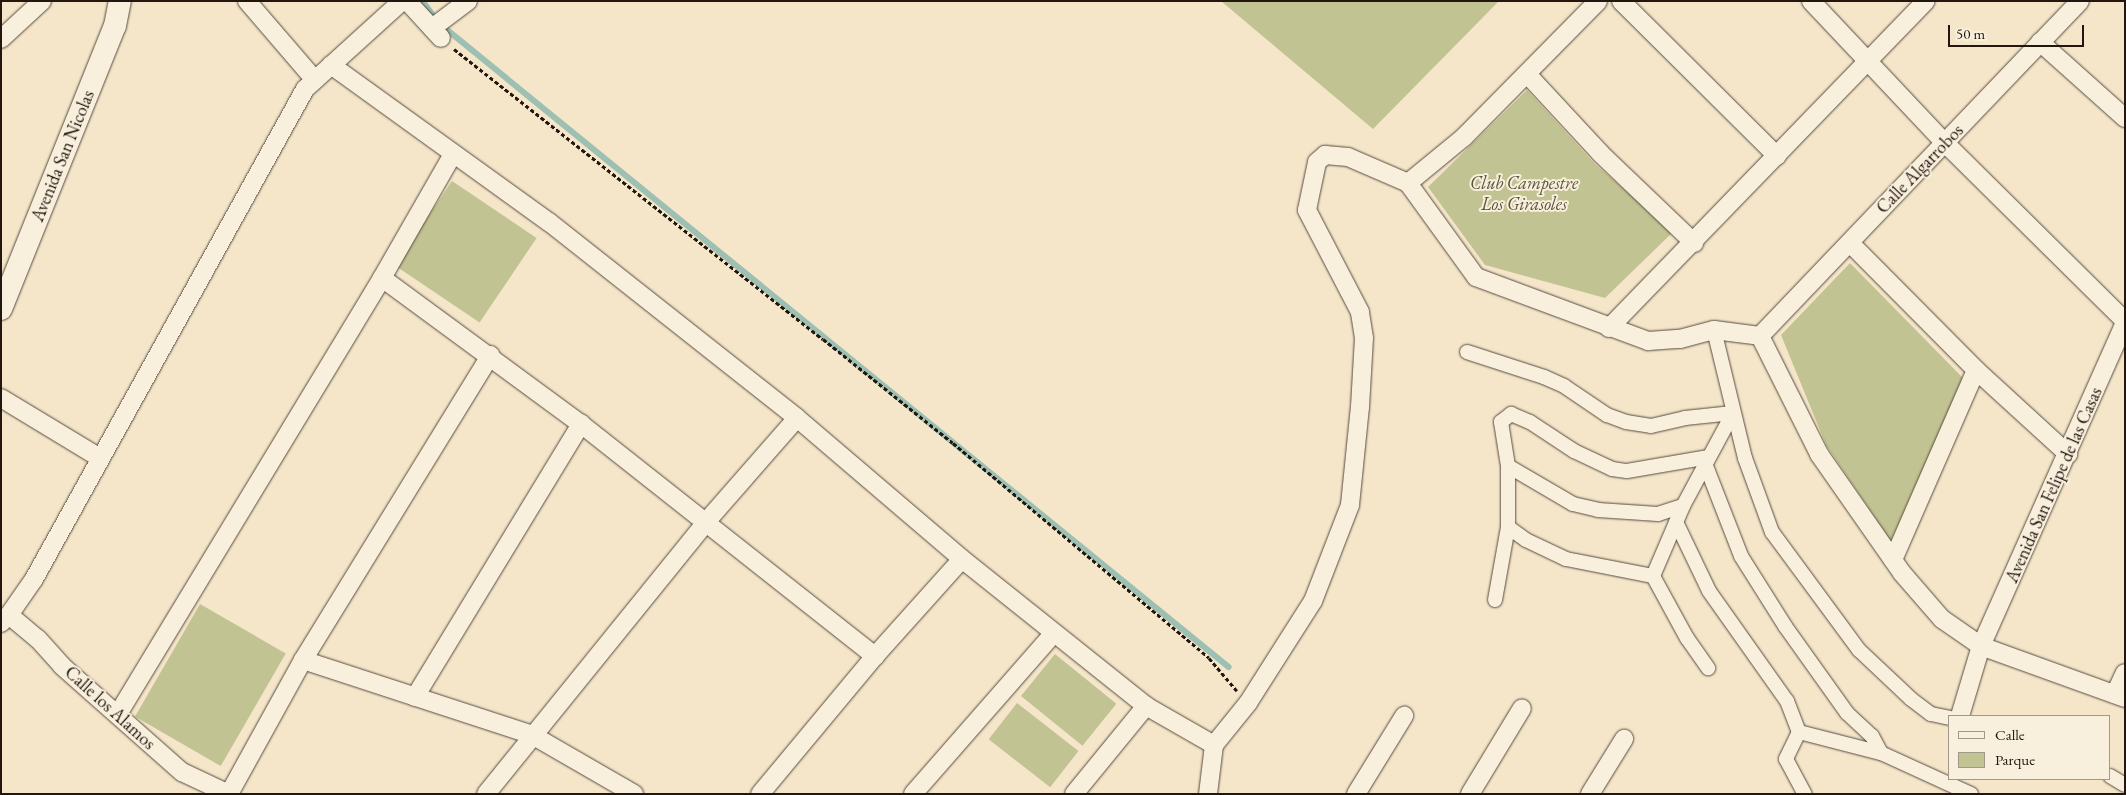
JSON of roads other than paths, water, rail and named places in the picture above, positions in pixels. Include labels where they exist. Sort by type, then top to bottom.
[{"type":"street","points":[[1,39],[42,1]]},
{"type":"street","name":"Avenida San Nicolas","points":[[1,275],[104,23],[110,1]]},
{"type":"street","name":"Avenida San Nicolas","points":[[1,309],[115,26],[120,1]]},
{"type":"street","points":[[248,1],[315,80]]},
{"type":"street","points":[[5,619],[34,579],[305,89],[402,1]]},
{"type":"street","points":[[407,1],[436,33],[468,1]]},
{"type":"street","points":[[1408,183],[1464,137],[1598,1]]},
{"type":"street","points":[[1621,1],[1777,156]]},
{"type":"street","points":[[1810,1],[1945,143],[2125,322]]},
{"type":"street","points":[[1610,328],[1926,1]]},
{"type":"street","name":"Calle Algarrobos","points":[[1760,336],[2080,1]]},
{"type":"street","points":[[2040,42],[2125,118]]},
{"type":"street","points":[[331,65],[549,222],[797,418],[962,559],[1146,706],[1214,745]]},
{"type":"street","points":[[1527,74],[1602,154],[1694,243]]},
{"type":"street","points":[[118,714],[382,278],[453,154]]},
{"type":"street","points":[[1208,794],[1214,745],[1248,703],[1313,601],[1350,505],[1360,407],[1364,338],[1360,312],[1307,210],[1317,162],[1325,155],[1348,156],[1408,183],[1476,277],[1648,341],[1680,339],[1714,330],[1760,336],[1819,454],[1893,560],[1942,619],[1982,646],[2120,696],[2125,673]]},
{"type":"street","points":[[1850,243],[1976,370],[2068,454]]},
{"type":"street","points":[[382,278],[491,356],[581,424],[876,656]]},
{"type":"street","name":"Avenida San Felipe de las Casas","points":[[1960,715],[1982,646],[2125,322]]},
{"type":"street","points":[[1714,330],[1745,458],[1772,532],[1859,650],[1911,699],[1931,714],[1948,718]]},
{"type":"street","points":[[1467,352],[1544,377],[1564,386],[1607,415],[1626,422],[1651,426],[1685,418],[1733,412]]},
{"type":"street","points":[[229,794],[303,660],[491,356]]},
{"type":"street","points":[[1893,560],[1976,370]]},
{"type":"street","points":[[1,398],[100,458]]},
{"type":"street","points":[[1653,576],[1683,506],[1733,412]]},
{"type":"street","points":[[1495,600],[1508,527],[1508,466],[1501,422],[1511,414],[1530,422],[1574,451],[1612,469],[1627,471],[1707,461]]},
{"type":"street","points":[[486,794],[706,522],[797,418]]},
{"type":"street","points":[[415,697],[581,424]]},
{"type":"street","points":[[1707,461],[1741,556],[1820,678],[1847,713],[1872,736],[1881,753]]},
{"type":"street","points":[[1508,466],[1562,499],[1581,506],[1623,513],[1658,514],[1683,506]]},
{"type":"street","points":[[1676,522],[1709,591],[1787,701],[1799,732],[1786,759],[1805,794]]},
{"type":"street","points":[[1508,527],[1526,540],[1566,559],[1653,576]]},
{"type":"street","points":[[760,794],[876,656],[962,559]]},
{"type":"street","points":[[1653,576],[1687,638],[1708,668]]},
{"type":"street","name":"Calle los Alamos","points":[[5,619],[38,639],[62,666],[182,772],[229,794]]},
{"type":"street","points":[[913,794],[1054,633]]},
{"type":"street","points":[[303,660],[532,735],[634,794]]},
{"type":"street","points":[[1074,794],[1146,706]]},
{"type":"street","points":[[1470,794],[1522,708]]},
{"type":"street","points":[[1356,794],[1404,716]]},
{"type":"street","points":[[1799,732],[1881,753],[1971,794]]},
{"type":"street","points":[[1590,794],[1624,739]]},
{"type":"street","points":[[2111,777],[2125,785]]},
{"type":"waterway","points":[[423,1],[439,23],[1229,667]]},
{"type":"park label","name":"Club Campestre Los Girasoles","points":[[1524,194]]}]
